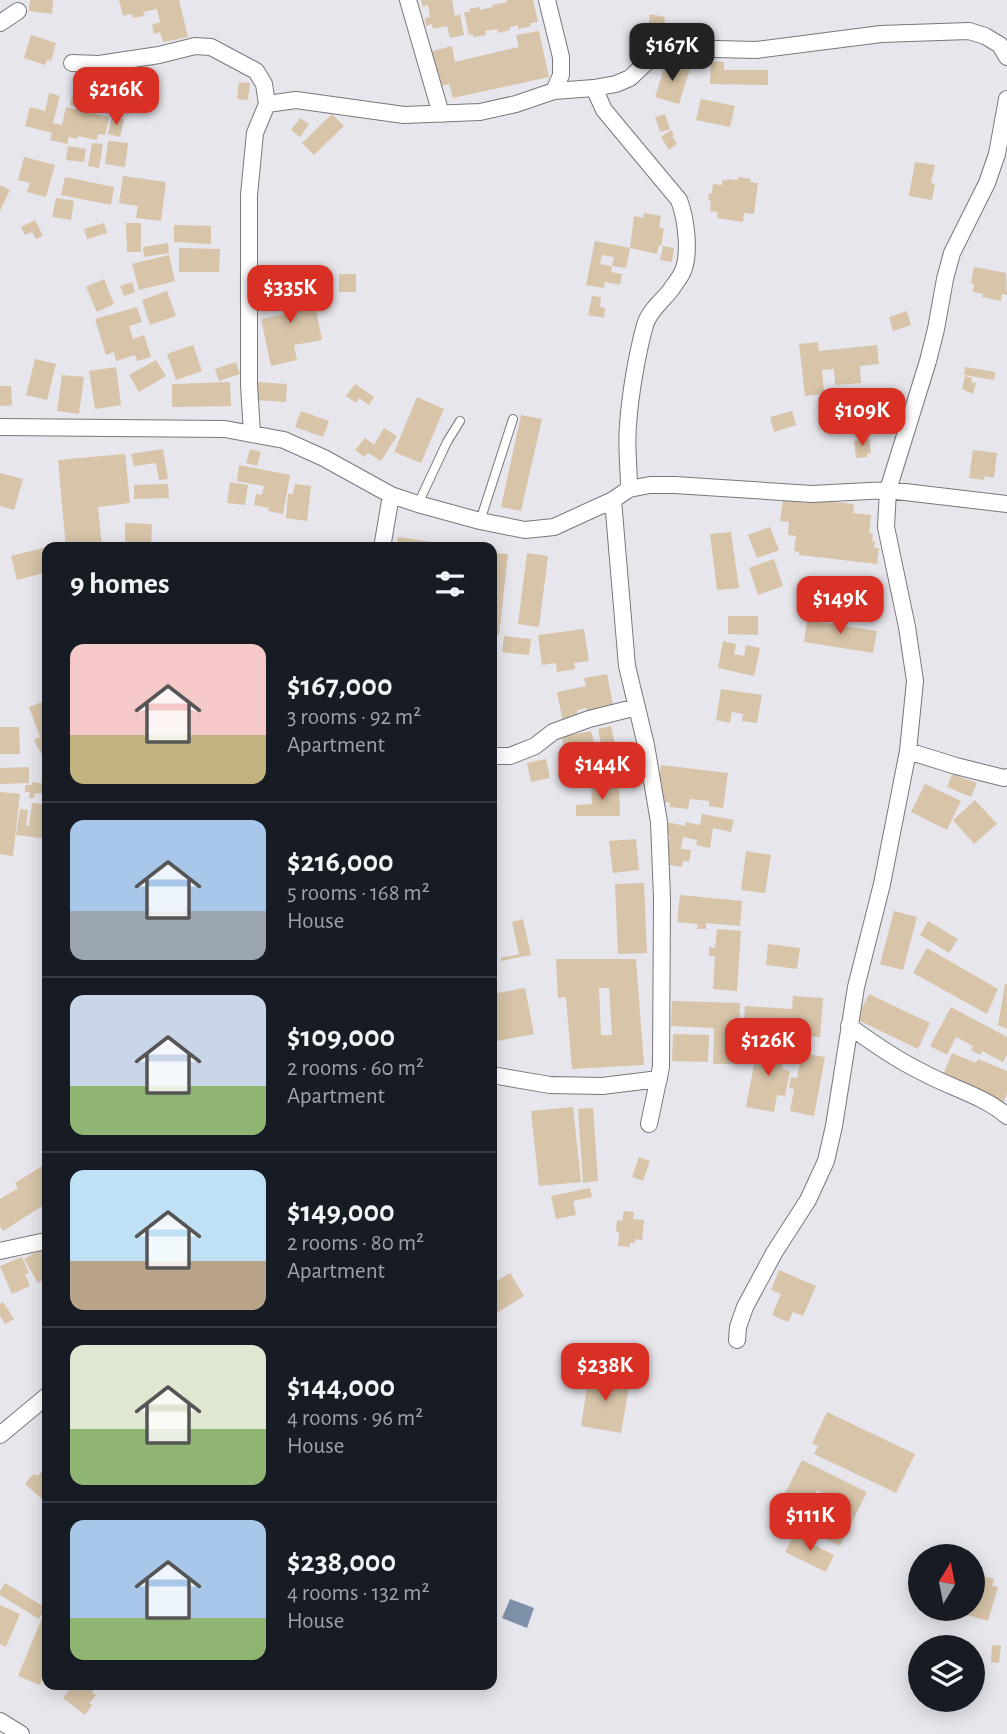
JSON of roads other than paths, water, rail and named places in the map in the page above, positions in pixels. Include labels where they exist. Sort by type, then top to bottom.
[{"type":"street","points":[[408,0],[442,114]]},
{"type":"street","points":[[547,0],[561,57],[561,75],[554,91]]},
{"type":"street","points":[[0,23],[18,11]]},
{"type":"street","points":[[267,104],[296,100],[404,116],[480,112],[516,104],[554,91],[616,84],[630,78],[663,50],[756,50],[881,34],[969,31],[1000,45],[1007,57]]},
{"type":"street","points":[[72,63],[99,64],[159,55],[195,46],[211,47],[256,71],[264,84],[267,104],[255,133],[249,195],[251,433]]},
{"type":"street","points":[[594,88],[604,110],[679,200],[684,214],[687,243],[683,271],[646,321],[627,426],[629,489]]},
{"type":"street","points":[[737,1340],[738,1326],[745,1307],[774,1253],[808,1200],[826,1161],[856,987],[882,884],[908,751],[915,681],[907,627],[886,527],[888,490],[928,360],[952,254],[987,183],[997,154],[1007,99]]},
{"type":"street","points":[[0,427],[225,429],[251,433],[284,440],[324,458],[391,495],[418,505],[525,530],[554,527],[613,500],[629,489],[650,485],[812,494],[888,490],[1007,504]]},
{"type":"street","points":[[383,542],[391,495]]},
{"type":"street","points":[[613,500],[627,666],[646,745],[659,822],[662,911],[661,1067],[649,1124]]},
{"type":"street","points":[[497,756],[510,756],[535,746],[553,732],[589,719],[637,707]]},
{"type":"street","points":[[908,751],[956,766],[1007,777]]},
{"type":"street","points":[[849,1026],[895,1057],[950,1086],[986,1101],[1007,1116]]},
{"type":"street","points":[[497,1076],[550,1085],[602,1086],[659,1079]]},
{"type":"street","points":[[0,1251],[42,1242]]},
{"type":"street","points":[[0,1435],[42,1400]]},
{"type":"street","points":[[0,1721],[21,1734]]},
{"type":"lane","points":[[480,520],[513,419]]},
{"type":"lane","points":[[418,505],[447,442],[460,421]]},
{"type":"water","points":[[510,1599],[534,1608],[527,1628],[502,1618]]}]
